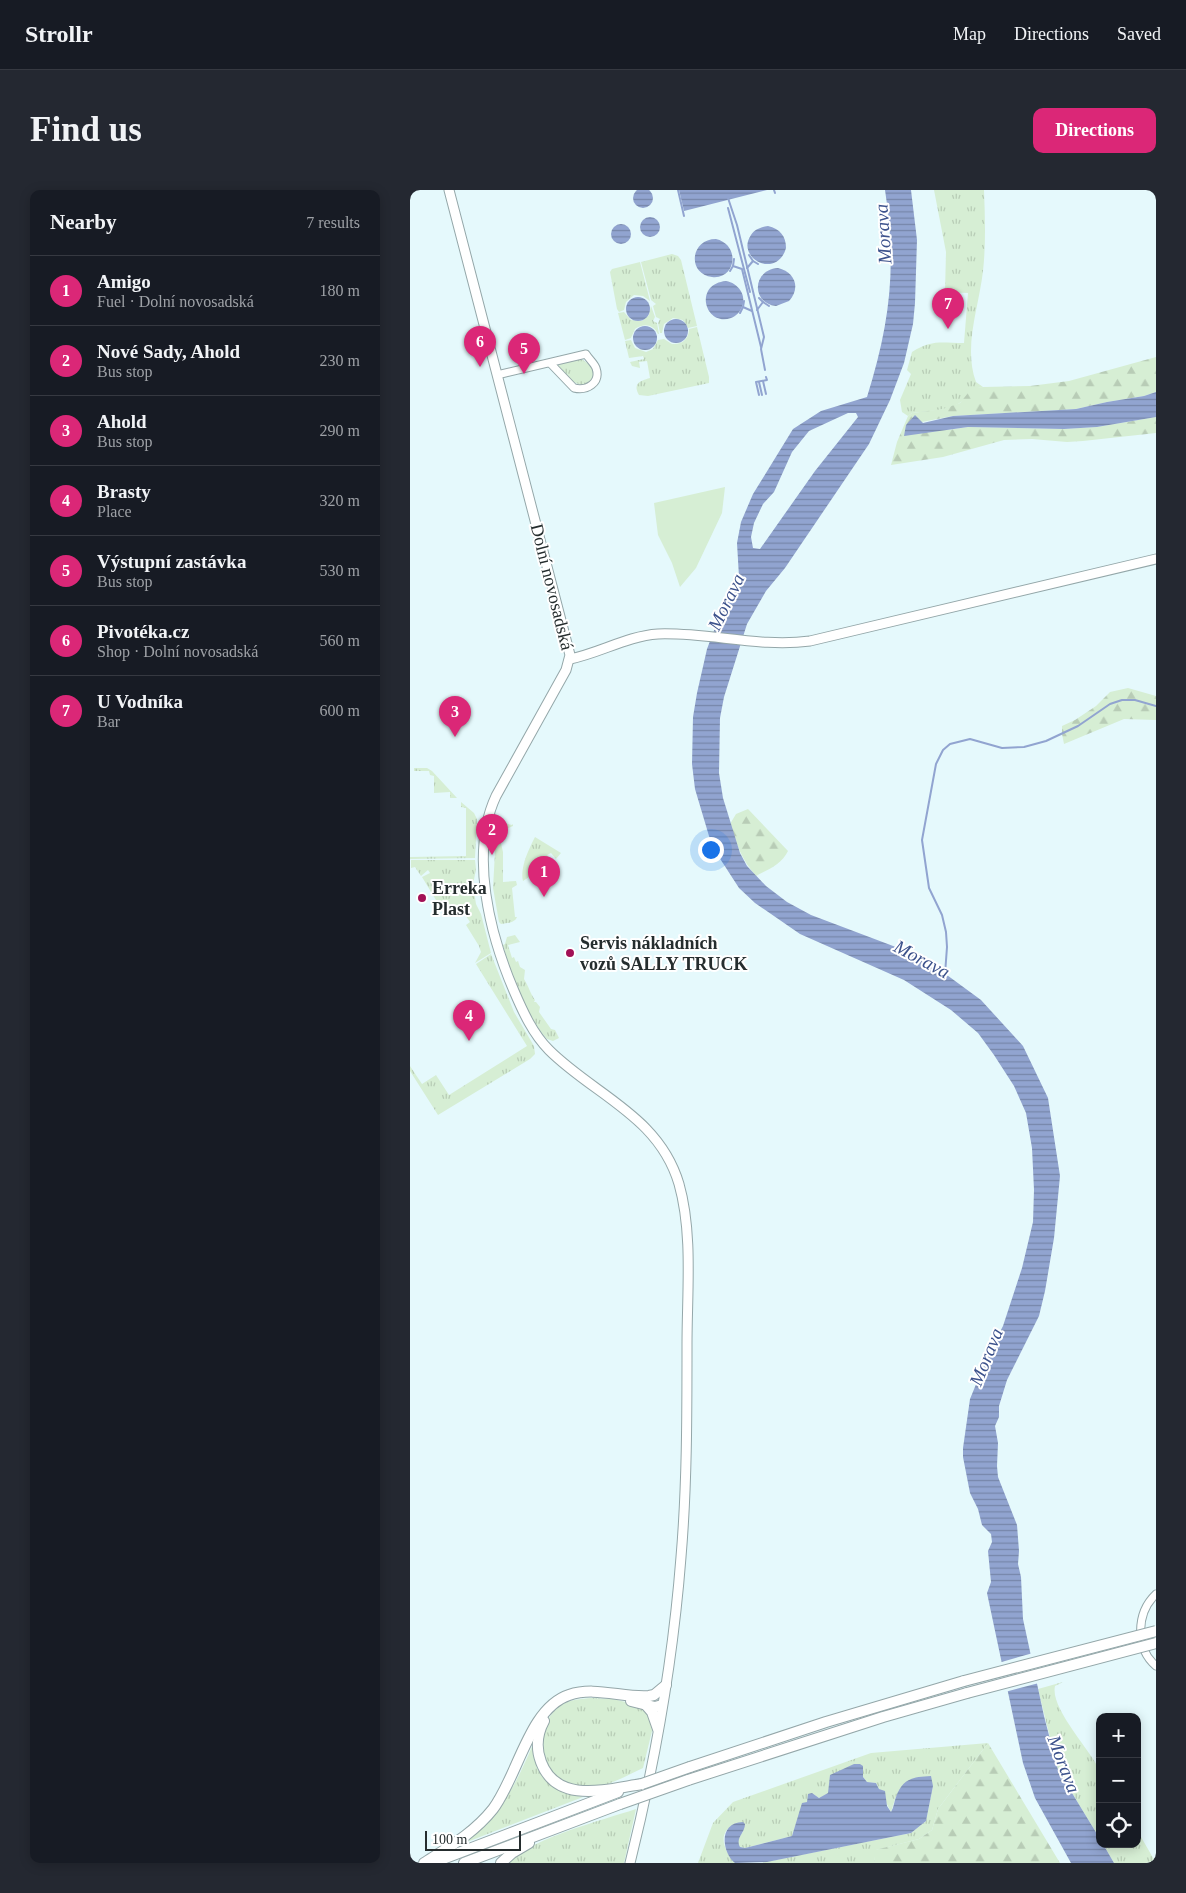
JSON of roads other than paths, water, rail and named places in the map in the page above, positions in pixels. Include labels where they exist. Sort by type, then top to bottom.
[{"type":"highway","points":[[432,1863],[623,1789],[826,1722],[964,1682],[1156,1631]]},
{"type":"highway","points":[[464,1863],[688,1780],[883,1717],[1156,1643]]},
{"type":"highway","points":[[424,1863],[471,1832],[494,1808],[512,1777],[534,1728],[551,1705],[563,1697],[582,1692],[644,1701],[666,1685]]},
{"type":"highway","points":[[623,1789],[586,1792],[573,1790],[557,1783],[541,1764],[538,1752],[539,1732],[542,1723],[552,1710],[564,1701],[572,1698],[601,1696],[644,1701],[655,1699],[662,1705]]},
{"type":"highway","points":[[644,1701],[652,1712],[658,1729]]},
{"type":"highway","points":[[501,1863],[512,1853],[552,1829]]},
{"type":"main road","name":"Dolní novosadská","points":[[449,190],[570,659],[564,675],[493,803],[487,820],[484,845],[484,874],[492,924],[501,957],[523,1012],[537,1034],[550,1051],[623,1107],[648,1132],[670,1162],[679,1184],[683,1202],[687,1248],[686,1484],[679,1581],[666,1685],[630,1863]]},
{"type":"main road","points":[[570,659],[646,636],[690,635],[775,642],[802,642],[836,636],[1156,559]]},
{"type":"street","points":[[497,376],[586,354],[596,368],[596,379],[587,388],[574,388],[550,363]]},
{"type":"street","points":[[1156,1594],[1144,1610],[1140,1627],[1146,1654],[1156,1666]]},
{"type":"water","points":[[643,188],[650,191],[653,198],[650,205],[643,208],[636,205],[633,198],[636,191]]},
{"type":"water","points":[[679,190],[767,190],[684,211]]},
{"type":"water","points":[[885,190],[911,190],[917,240],[915,303],[913,324],[904,363],[890,400],[869,444],[785,568],[766,591],[747,624],[724,697],[720,718],[719,773],[723,798],[740,853],[747,866],[766,886],[787,902],[811,915],[909,952],[936,967],[981,1000],[1023,1046],[1048,1098],[1060,1176],[1054,1238],[1039,1316],[1007,1380],[999,1406],[999,1417],[995,1426],[998,1443],[997,1466],[998,1477],[1017,1525],[1023,1619],[1058,1770],[1096,1832],[1096,1848],[1105,1848],[1114,1863],[1071,1863],[1035,1798],[1023,1763],[987,1593],[991,1582],[988,1551],[992,1542],[991,1534],[982,1525],[978,1509],[970,1493],[963,1457],[970,1399],[988,1355],[1003,1326],[1022,1268],[1033,1222],[1032,1148],[1026,1113],[1014,1086],[978,1033],[951,1010],[904,980],[800,934],[755,903],[739,888],[717,854],[709,836],[695,789],[692,764],[693,717],[697,693],[707,649],[718,620],[739,577],[737,543],[741,522],[753,494],[793,429],[821,411],[867,397],[886,319],[891,270]],"holes":[[[848,413],[856,413],[858,417],[815,471],[760,549],[753,548],[751,537],[754,523],[763,504],[774,492],[792,452],[809,431]]]},
{"type":"water","points":[[650,217],[657,220],[660,227],[657,234],[650,237],[643,234],[640,227],[643,220]]},
{"type":"water","points":[[621,224],[628,227],[631,234],[628,241],[621,244],[614,241],[611,234],[614,227]]},
{"type":"water","points":[[768,226],[782,234],[786,248],[781,258],[774,263],[767,264],[753,258],[748,251],[748,243],[754,231]]},
{"type":"water","points":[[716,239],[724,242],[729,248],[732,254],[732,261],[726,273],[712,277],[704,275],[698,270],[695,264],[695,257],[701,245]]},
{"type":"water","points":[[778,268],[789,273],[792,277],[795,291],[789,301],[776,306],[768,304],[762,299],[758,287],[759,280],[763,274]]},
{"type":"water","points":[[726,281],[738,287],[742,294],[743,303],[736,315],[731,318],[722,319],[709,311],[706,304],[706,296],[709,289],[716,284]]},
{"type":"water","points":[[638,297],[646,301],[650,309],[646,317],[638,321],[630,317],[626,309],[630,301]]},
{"type":"water","points":[[676,319],[684,323],[688,331],[684,339],[676,343],[668,339],[664,331],[668,323]]},
{"type":"water","points":[[645,326],[653,330],[657,338],[653,346],[645,350],[637,346],[633,338],[637,330]]},
{"type":"water","points":[[1156,392],[1156,417],[1097,427],[1064,429],[968,427],[904,436],[906,425],[915,415],[923,423],[953,416],[1076,409]]},
{"type":"water","points":[[854,1764],[863,1766],[863,1777],[867,1782],[876,1783],[879,1789],[885,1791],[887,1806],[891,1812],[896,1797],[905,1782],[914,1778],[931,1776],[933,1786],[926,1821],[911,1833],[767,1862],[735,1863],[730,1858],[725,1845],[725,1838],[726,1832],[735,1823],[743,1822],[745,1824],[739,1838],[740,1847],[745,1848],[792,1836],[802,1803],[807,1802],[808,1794],[812,1793],[819,1798],[828,1793],[830,1775]]},
{"type":"waterway","points":[[678,190],[684,216]]},
{"type":"waterway","points":[[728,198],[737,225],[764,337],[761,349],[765,370]]},
{"type":"waterway","points":[[728,208],[750,292]]},
{"type":"waterway","points":[[749,255],[753,261]]},
{"type":"waterway","points":[[734,259],[733,266],[742,269],[761,347]]},
{"type":"waterway","points":[[747,268],[753,261],[758,264]]},
{"type":"waterway","points":[[730,271],[733,266]]},
{"type":"waterway","points":[[757,310],[763,302],[759,298]]},
{"type":"waterway","points":[[744,301],[743,307],[752,311]]},
{"type":"waterway","points":[[763,302],[769,306]]},
{"type":"waterway","points":[[740,313],[743,307]]},
{"type":"waterway","points":[[759,395],[756,382],[767,380],[766,377]]},
{"type":"waterway","points":[[763,381],[766,394]]},
{"type":"waterway","points":[[759,382],[762,395]]},
{"type":"waterway","name":"Morava","points":[[945,974],[946,932],[942,915],[929,888],[922,840],[936,764],[943,750],[950,744],[970,739],[1002,748],[1024,747],[1046,741],[1078,726],[1110,704],[1122,700],[1135,700],[1156,706]]},
{"type":"place","name":"U Vodníka","points":[[948,329]]},
{"type":"place","name":"Pivotéka.cz","points":[[480,367]]},
{"type":"place","name":"Výstupní zastávka","points":[[524,374]]},
{"type":"place","name":"Ahold","points":[[455,737]]},
{"type":"place","name":"Nové Sady, Ahold","points":[[492,855]]},
{"type":"place","name":"Amigo","points":[[544,897]]},
{"type":"place","name":"Erreka Plast","points":[[422,898]]},
{"type":"place","name":"Servis nákladních vozů SALLY TRUCK","points":[[570,953]]},
{"type":"place","name":"Brasty","points":[[469,1041]]}]
